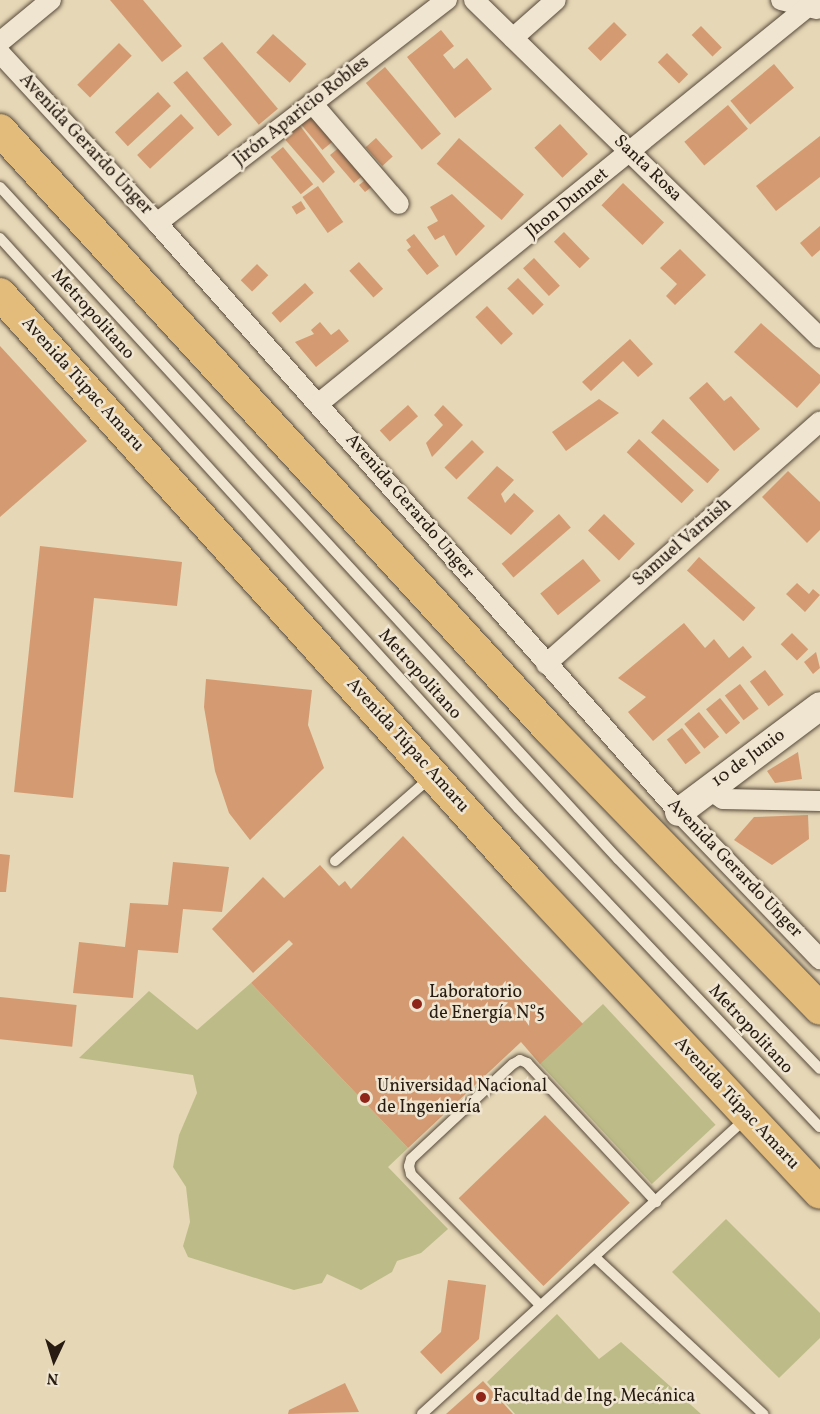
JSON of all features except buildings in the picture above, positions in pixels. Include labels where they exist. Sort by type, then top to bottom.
[{"type":"main road","points":[[0,130],[550,730],[820,1009]]},
{"type":"main road","name":"Avenida Túpac Amaru","points":[[0,294],[433,775],[820,1193]]},
{"type":"street","points":[[0,42],[51,0]]},
{"type":"street","name":"Jirón Aparicio Robles","points":[[157,223],[447,0]]},
{"type":"street","name":"Santa Rosa","points":[[474,0],[820,338]]},
{"type":"street","points":[[513,38],[556,0]]},
{"type":"street","points":[[781,0],[814,5]]},
{"type":"street","name":"Jhon Dunnet","points":[[318,404],[814,5]]},
{"type":"street","name":"Avenida Gerardo Unger","points":[[0,53],[157,223],[679,813],[820,959]]},
{"type":"street","points":[[312,103],[399,204]]},
{"type":"street","name":"Samuel Varnish","points":[[546,663],[820,422]]},
{"type":"street","name":"10 de Junio","points":[[679,813],[820,706]]},
{"type":"street","points":[[708,789],[723,799],[820,801]]},
{"type":"lane","name":"Metropolitano","points":[[0,187],[618,859],[820,1069]]},
{"type":"lane","name":"Metropolitano","points":[[0,238],[518,808],[820,1127]]},
{"type":"lane","points":[[335,861],[433,775]]},
{"type":"lane","points":[[540,1305],[411,1173],[409,1166],[411,1159],[513,1064],[520,1060],[527,1063],[656,1202]]},
{"type":"lane","points":[[422,1414],[540,1305],[596,1258],[748,1117]]},
{"type":"lane","points":[[596,1258],[763,1414]]},
{"type":"shaded area","points":[[251,983],[408,1148],[388,1167],[448,1229],[421,1253],[397,1261],[392,1272],[361,1290],[327,1274],[322,1283],[294,1290],[188,1257],[183,1246],[190,1222],[186,1187],[173,1167],[179,1135],[197,1093],[193,1075],[79,1058],[149,991],[197,1030]]},
{"type":"shaded area","points":[[603,1004],[716,1125],[652,1184],[539,1063]]},
{"type":"shaded area","points":[[726,1219],[820,1313],[820,1338],[779,1378],[672,1272]]},
{"type":"shaded area","points":[[557,1314],[599,1359],[621,1342],[701,1414],[515,1414],[487,1382]]},
{"type":"place","name":"Laboratorio de Energía N°5","points":[[417,1004]]},
{"type":"place","name":"Universidad Nacional de Ingeniería","points":[[365,1098]]},
{"type":"place","name":"Facultad de Ing. Mecánica","points":[[481,1397]]}]
